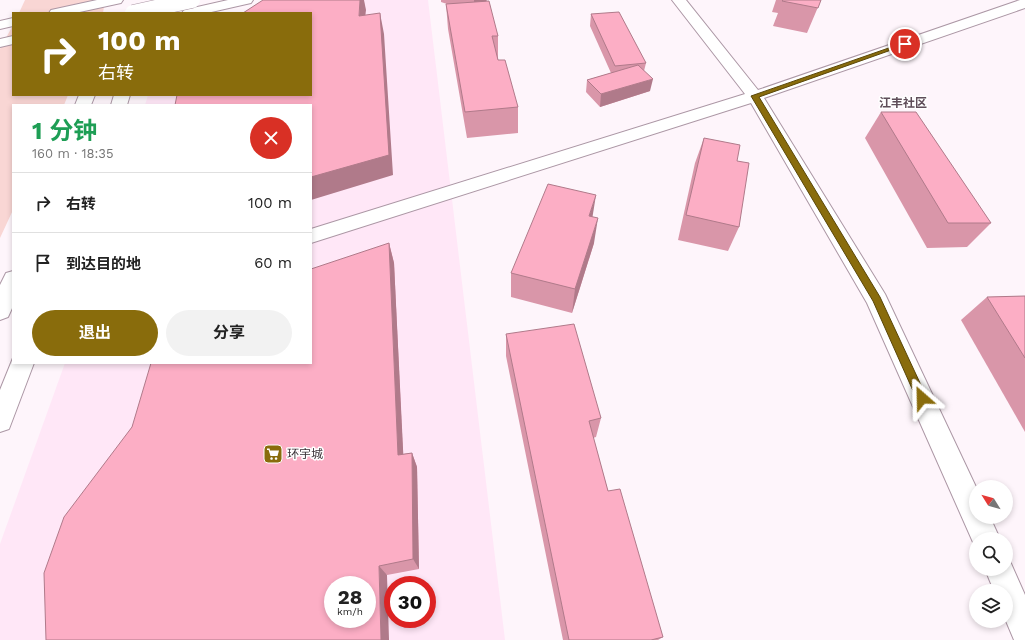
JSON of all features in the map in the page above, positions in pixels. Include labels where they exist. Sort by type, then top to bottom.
[{"type":"street","points":[[61,12],[117,0],[116,12]]},
{"type":"street","points":[[151,12],[152,0]]},
{"type":"street","points":[[138,12],[192,0]]},
{"type":"street","points":[[193,12],[246,0]]},
{"type":"street","points":[[679,0],[755,96],[877,300],[983,532]]},
{"type":"street","points":[[312,236],[755,96],[1025,3]]},
{"type":"street","points":[[0,25],[12,22]]},
{"type":"street","points":[[0,43],[12,40]]},
{"type":"street","points":[[0,311],[12,281]]},
{"type":"street","points":[[0,421],[22,364]]},
{"type":"street","points":[[1002,576],[1025,630]]},
{"type":"shaded area","points":[[25,0],[105,0],[103,12],[19,12]]},
{"type":"shaded area","points":[[294,0],[428,0],[505,640],[0,640],[0,544],[65,364],[312,364],[312,104],[145,104],[148,96],[312,96],[312,12],[243,12]]},
{"type":"shaded area","points":[[12,27],[12,96],[68,96],[64,104],[12,104],[12,212],[0,238],[0,49]]},
{"type":"pier","points":[[18,0],[2,33],[0,34],[0,4]]},
{"type":"building","points":[[263,0],[360,0],[359,16],[380,13],[389,155],[312,177],[312,104],[175,104],[177,96],[312,96],[312,12],[245,12]]},
{"type":"building","points":[[821,0],[818,8],[782,1]]},
{"type":"building","points":[[489,1],[498,36],[492,36],[498,60],[505,60],[518,107],[465,112],[446,4]]},
{"type":"building","points":[[619,12],[646,63],[615,66],[591,14]]},
{"type":"building","points":[[638,65],[653,79],[601,94],[587,80]]},
{"type":"building","points":[[881,112],[916,112],[991,223],[948,223]]},
{"type":"building","points":[[704,138],[740,145],[737,161],[749,163],[739,227],[686,215]]},
{"type":"building","points":[[548,184],[596,195],[589,216],[598,218],[575,289],[511,273]]},
{"type":"building","name":"环宇城","points":[[389,243],[398,455],[412,453],[413,559],[379,566],[381,640],[46,640],[44,573],[64,517],[132,427],[151,364],[312,364],[312,269]]},
{"type":"building","points":[[1025,296],[1025,358],[987,297]]},
{"type":"building","points":[[574,324],[601,418],[589,421],[608,491],[620,489],[663,637],[651,640],[569,640],[506,334]]},
{"type":"place","name":"环宇城","points":[[273,454]]},
{"type":"district","name":"江丰社区","points":[[903,103]]},
{"type":"route","points":[[905,44],[755,96],[877,300],[922,398]]}]
